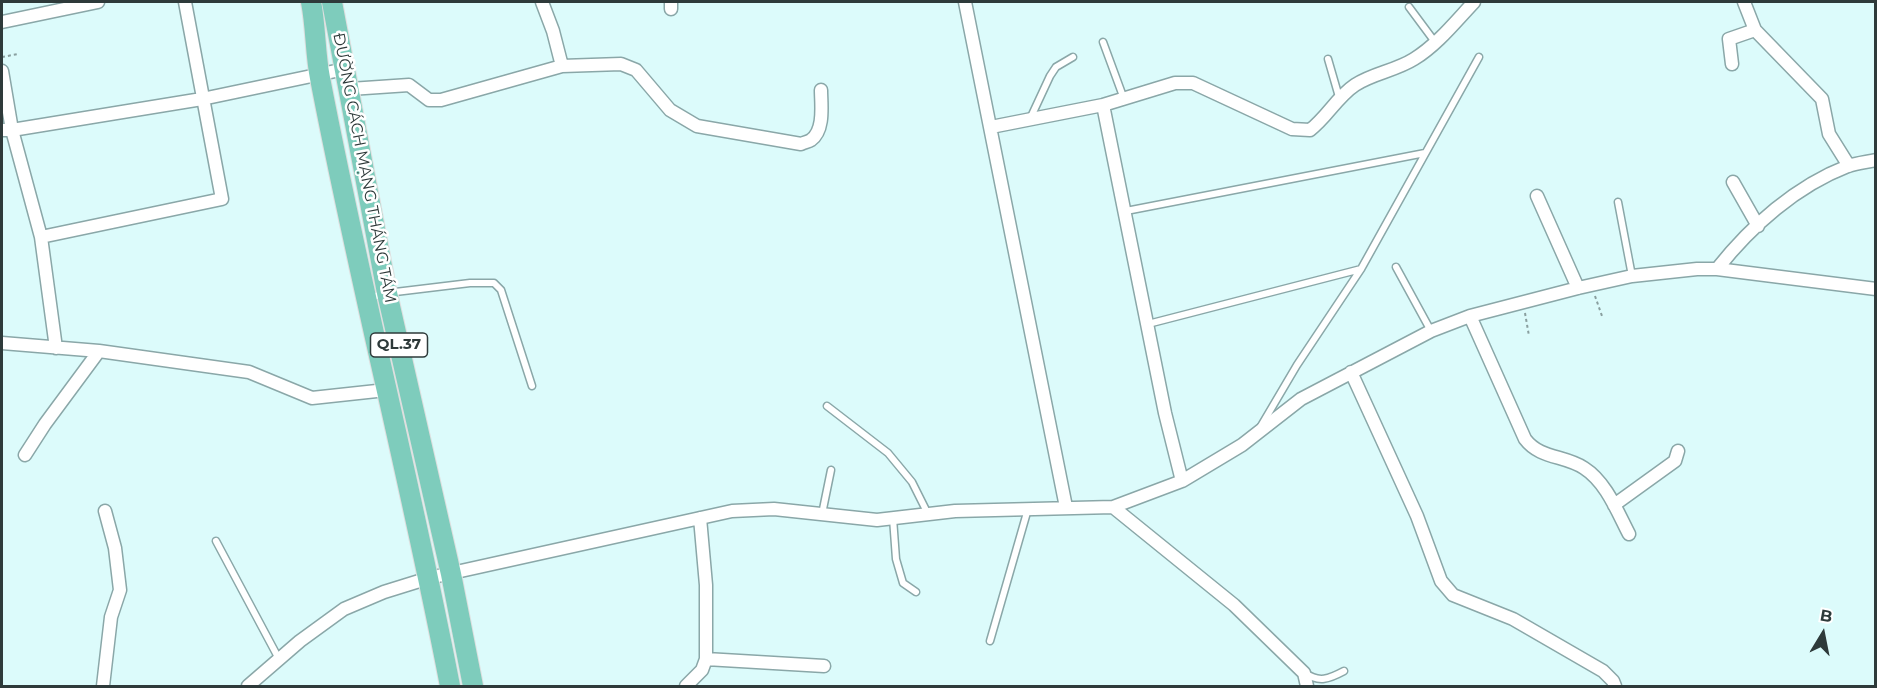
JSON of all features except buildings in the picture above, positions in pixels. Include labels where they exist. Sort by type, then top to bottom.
[{"type":"main road","name":"ĐƯỜNG CÁCH MẠNG THÁNG TÁM","points":[[311,2],[319,76],[429,579],[450,687]]},
{"type":"main road","name":"ĐƯỜNG CÁCH MẠNG THÁNG TÁM","points":[[332,2],[387,293],[451,574],[473,687]]},
{"type":"street","points":[[2,22],[98,2]]},
{"type":"street","points":[[41,237],[222,199],[185,2]]},
{"type":"street","points":[[542,2],[553,31],[562,66]]},
{"type":"street","points":[[965,2],[1066,507]]},
{"type":"street","points":[[991,127],[1124,100],[1175,83],[1193,83],[1292,129],[1310,130],[1322,121],[1339,97],[1372,76],[1393,70],[1415,58],[1435,42],[1474,2]]},
{"type":"street","points":[[1744,2],[1755,30],[1822,99],[1830,134],[1849,166]]},
{"type":"street","points":[[1732,64],[1729,39],[1755,30]]},
{"type":"street","points":[[350,89],[410,85],[429,100],[441,100],[562,66],[621,64],[636,70],[670,110],[697,126],[801,144],[811,140],[817,132],[822,114],[821,90]]},
{"type":"street","points":[[7,130],[202,99],[345,69]]},
{"type":"street","points":[[2,71],[7,130],[41,237],[56,348]]},
{"type":"street","points":[[1103,105],[1165,413],[1182,481]]},
{"type":"street","points":[[1717,269],[1758,226],[1803,189],[1849,166],[1875,160]]},
{"type":"street","points":[[1732,182],[1758,226]]},
{"type":"street","points":[[1537,196],[1578,288]]},
{"type":"street","points":[[248,687],[300,641],[344,609],[384,592],[429,579],[700,518],[732,512],[774,509],[877,520],[955,511],[1113,507],[1182,481],[1242,445],[1301,399],[1431,331],[1470,316],[1578,288],[1632,276],[1717,269],[1875,289]]},
{"type":"street","points":[[1470,316],[1525,439],[1539,453],[1583,468],[1598,480],[1629,534]]},
{"type":"street","points":[[2,343],[99,351],[249,372],[312,398],[386,390]]},
{"type":"street","points":[[26,455],[45,424],[99,351]]},
{"type":"street","points":[[1351,372],[1417,516],[1446,590],[1453,595],[1513,619],[1603,671],[1613,681],[1615,687]]},
{"type":"street","points":[[1614,505],[1675,461],[1678,452]]},
{"type":"street","points":[[1113,507],[1234,605],[1304,673],[1307,687]]},
{"type":"street","points":[[103,687],[111,617],[120,590],[115,548],[105,511]]},
{"type":"street","points":[[686,687],[702,670],[706,659],[706,585],[700,518]]},
{"type":"street","points":[[706,659],[825,666]]},
{"type":"lane","points":[[1409,7],[1435,42]]},
{"type":"lane","points":[[1103,42],[1124,100]]},
{"type":"lane","points":[[1030,119],[1050,76],[1056,68],[1073,57]]},
{"type":"lane","points":[[1256,434],[1297,365],[1361,269],[1479,57]]},
{"type":"lane","points":[[1328,59],[1339,97]]},
{"type":"lane","points":[[1126,211],[1425,153]]},
{"type":"lane","points":[[1618,202],[1632,276]]},
{"type":"lane","points":[[1396,267],[1431,331]]},
{"type":"lane","points":[[1148,324],[1361,269]]},
{"type":"lane","points":[[368,298],[387,293],[470,283],[494,283],[501,290],[532,386]]},
{"type":"lane","points":[[827,406],[888,453],[912,482],[928,514]]},
{"type":"lane","points":[[822,514],[831,470]]},
{"type":"lane","points":[[990,641],[1028,508]]},
{"type":"lane","points":[[893,518],[896,559],[903,583],[915,592]]},
{"type":"lane","points":[[216,541],[279,659]]},
{"type":"lane","points":[[1304,673],[1320,681],[1344,671]]},
{"type":"path","points":[[2,57],[18,54]]},
{"type":"path","points":[[1591,285],[1602,316]]},
{"type":"path","points":[[1521,302],[1529,336]]}]
